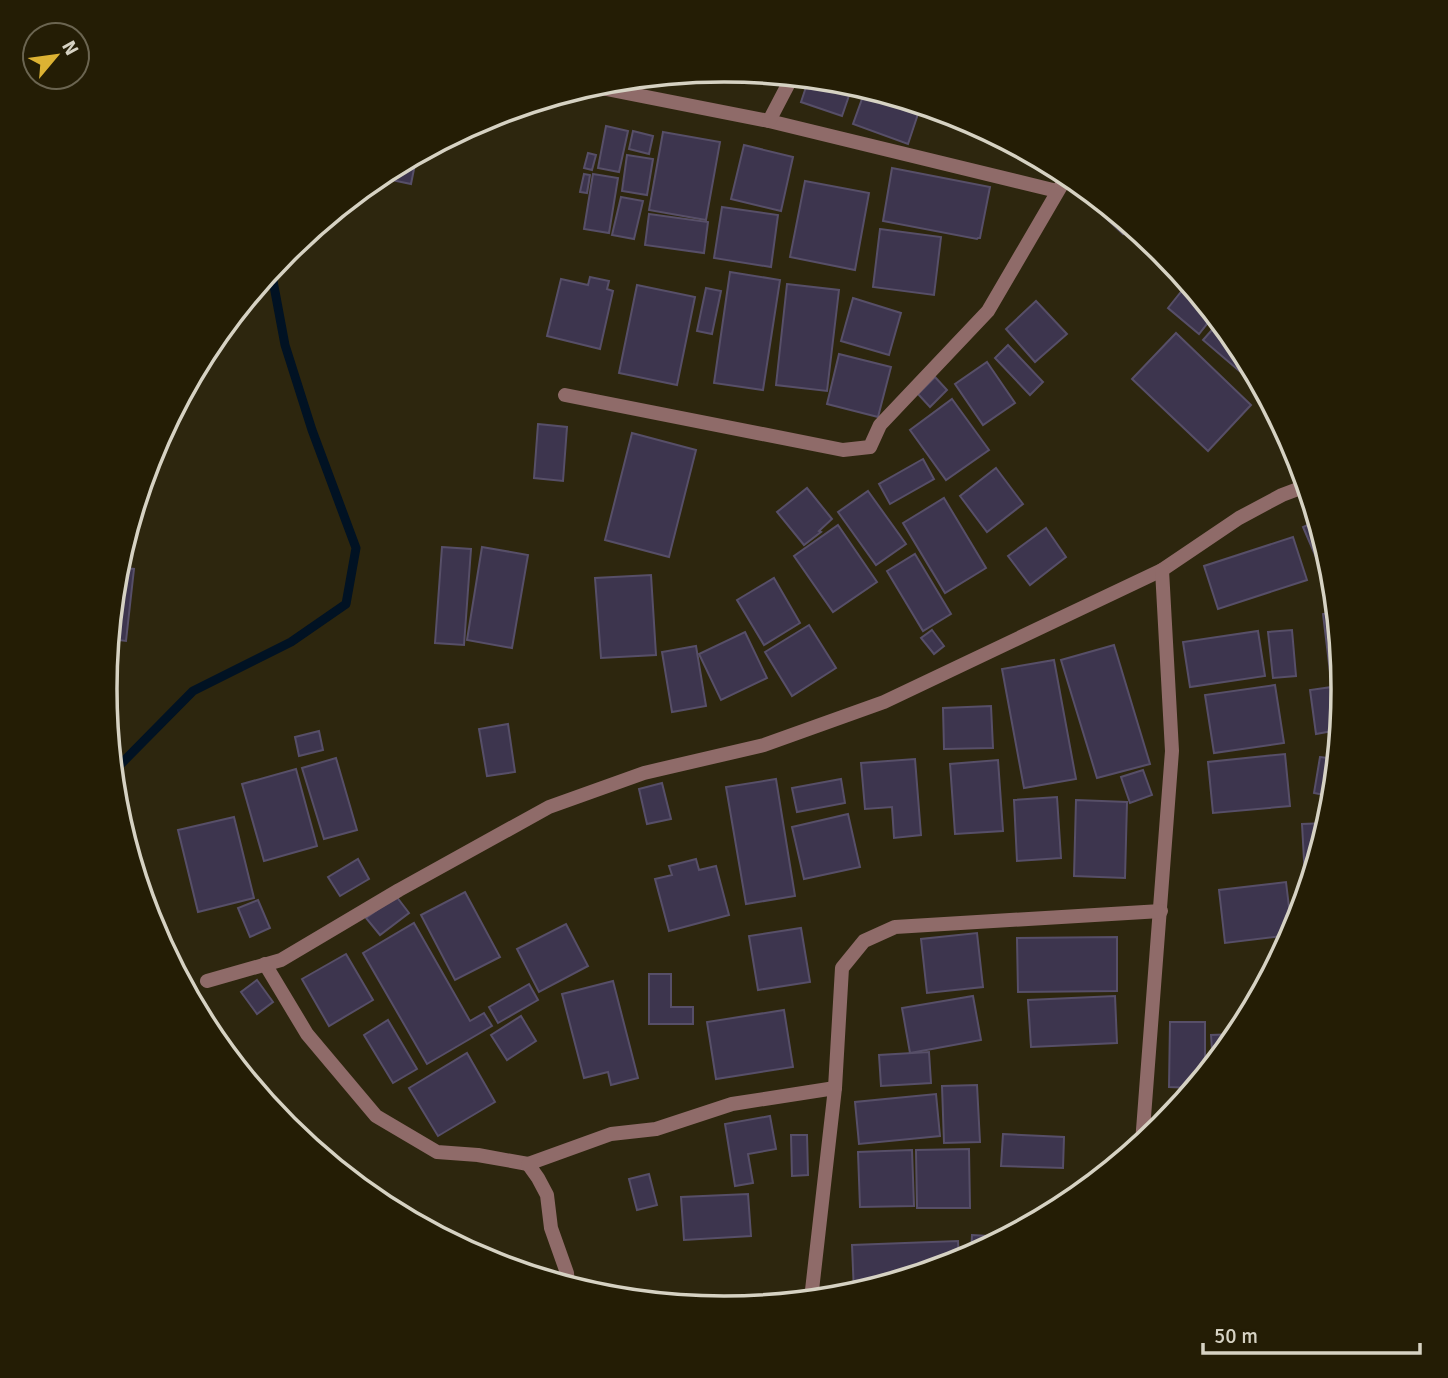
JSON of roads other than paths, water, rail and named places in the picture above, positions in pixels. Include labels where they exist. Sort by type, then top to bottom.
[{"type":"street","points":[[769,121],[787,86]]},
{"type":"street","points":[[619,92],[769,121],[1057,191]]},
{"type":"street","points":[[565,395],[843,450],[870,447],[880,425],[988,311],[1061,185]]},
{"type":"street","points":[[207,981],[281,960],[399,890],[549,807],[643,773],[764,744],[884,702],[1162,570],[1239,518],[1297,489]]},
{"type":"street","points":[[1143,1127],[1172,751],[1162,570]]},
{"type":"street","points":[[812,1289],[835,1088],[842,968],[864,941],[895,927],[1161,911]]},
{"type":"street","points":[[265,964],[307,1034],[376,1116],[437,1152],[478,1155],[528,1164],[611,1134],[656,1129],[732,1104],[835,1088]]},
{"type":"street","points":[[528,1164],[547,1195],[551,1228],[567,1275]]},
{"type":"waterway","points":[[122,763],[193,691],[291,642],[346,604],[356,548],[312,430],[285,345],[273,283]]}]
